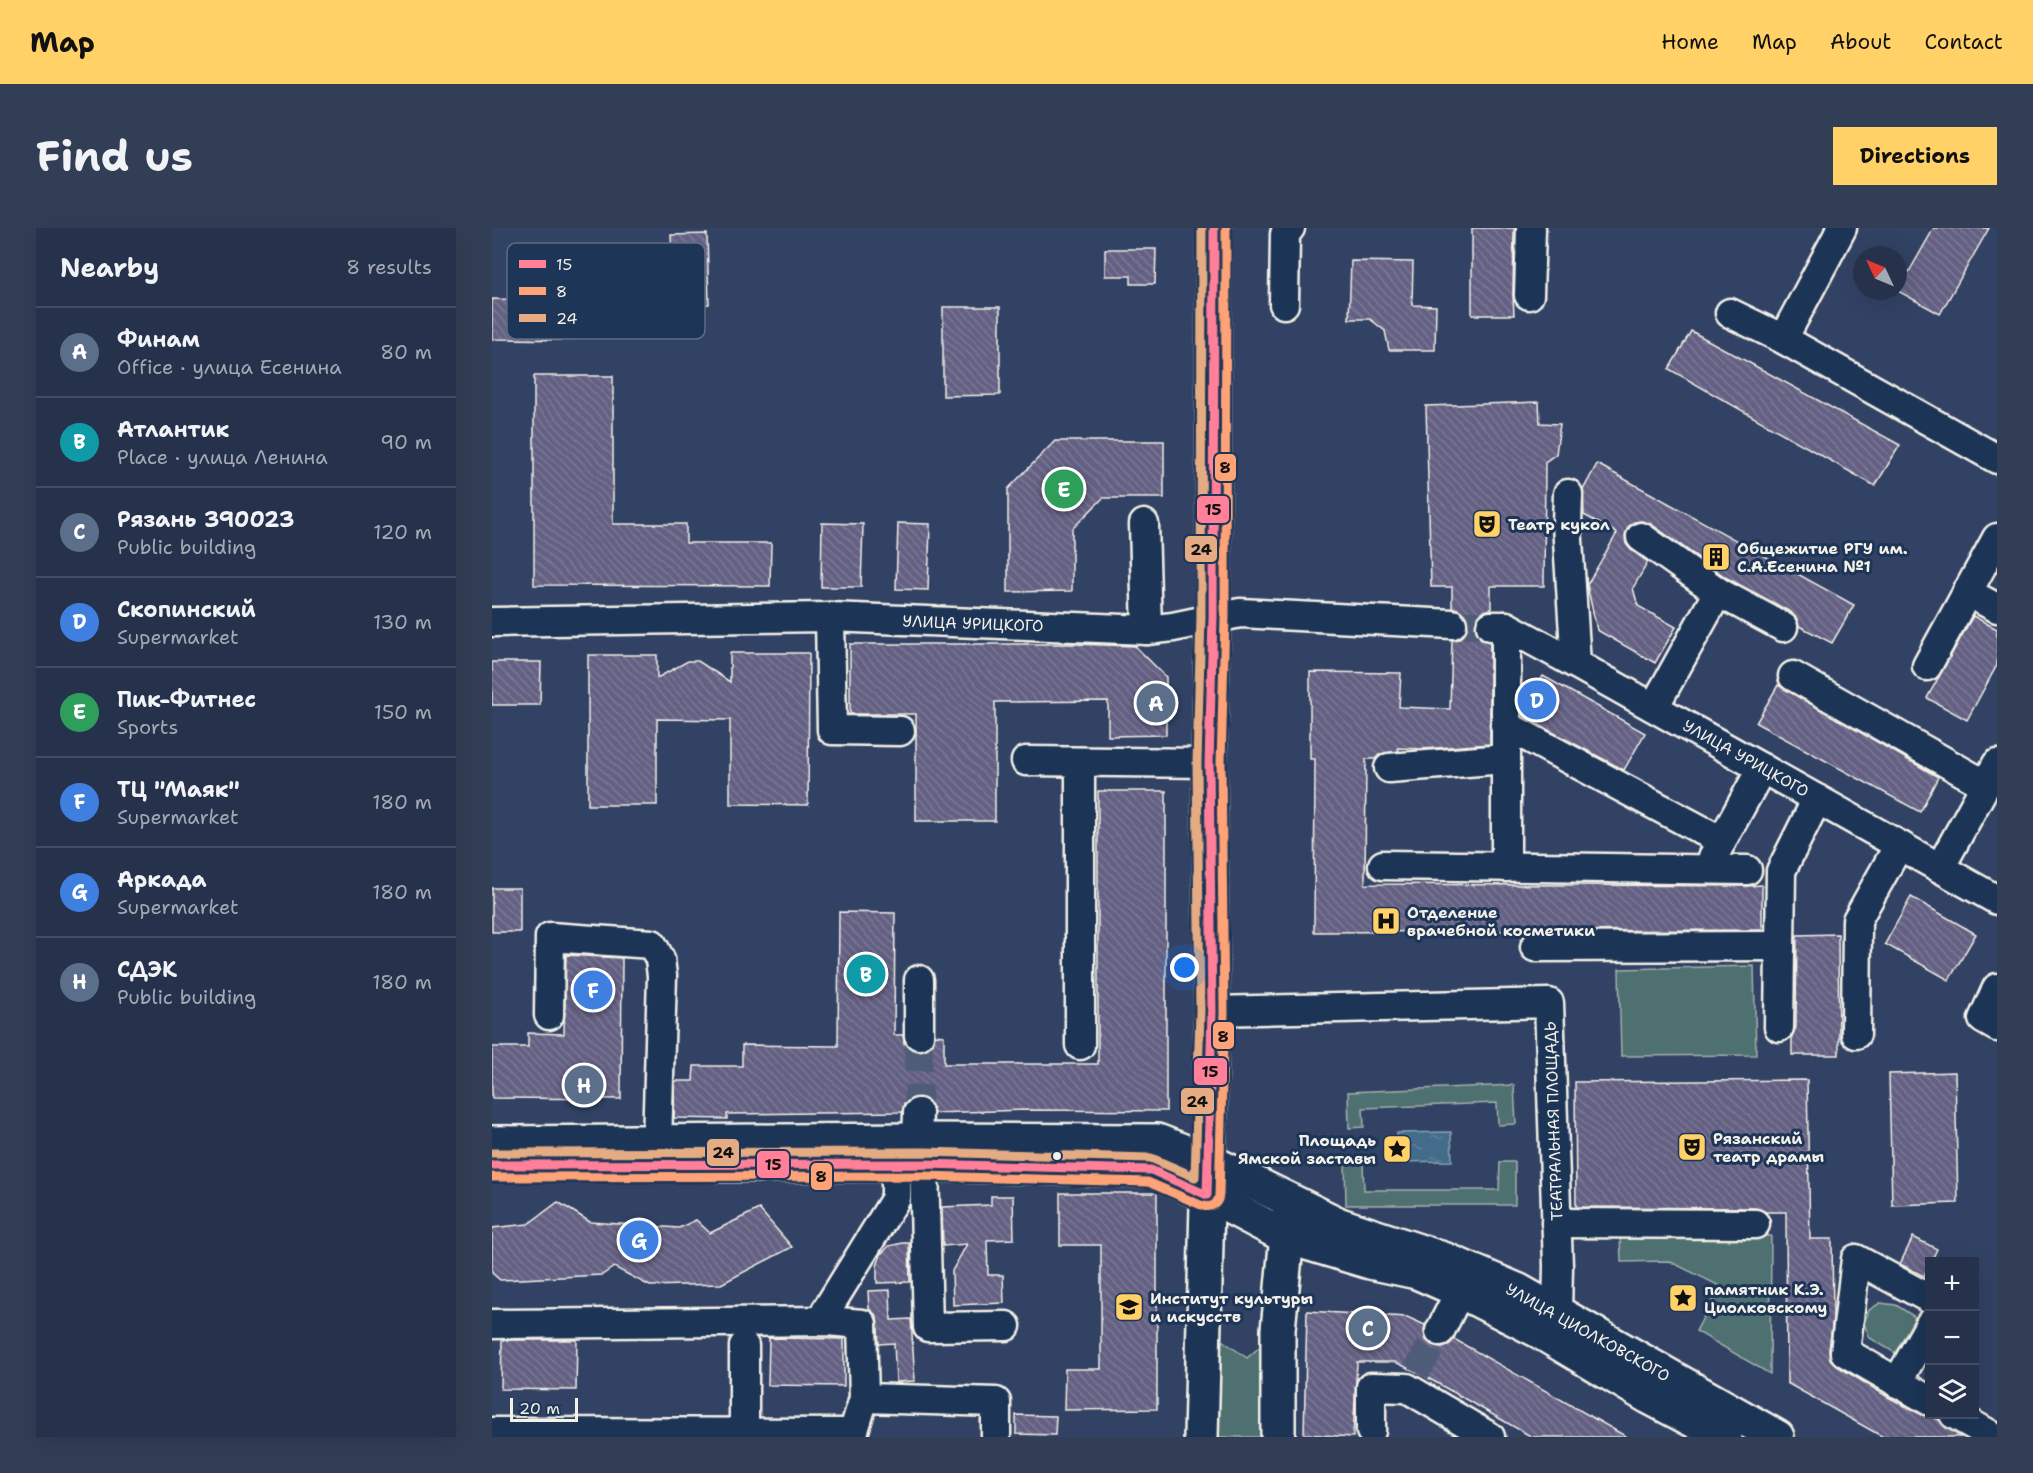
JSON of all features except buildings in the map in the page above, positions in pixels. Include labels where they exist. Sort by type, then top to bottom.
[{"type":"main road","points":[[1201,1437],[1209,1161],[1222,1011],[1209,763],[1213,617],[1214,228]]},
{"type":"main road","name":"УЛИЦА ЦИОЛКОВСКОГО","points":[[914,1145],[1157,1141],[1209,1161],[1340,1225],[1446,1260],[1519,1291],[1777,1437]]},
{"type":"main road","points":[[492,1143],[914,1145]]},
{"type":"main road","points":[[492,1165],[914,1145]]},
{"type":"main road","name":"УЛИЦА ЦИОЛКОВСКОГО","points":[[914,1145],[1150,1170],[1208,1195],[1287,1237],[1370,1262],[1417,1272],[1460,1291],[1539,1331],[1711,1434]]},
{"type":"main road","points":[[1278,1437],[1278,1330],[1291,1201]]},
{"type":"street","points":[[1284,304],[1285,234],[1290,228]]},
{"type":"street","points":[[1529,295],[1532,228]]},
{"type":"street","points":[[1783,339],[1842,228]]},
{"type":"street","points":[[1731,312],[1997,459]]},
{"type":"street","points":[[1568,494],[1567,525],[1576,664]]},
{"type":"street","points":[[1144,524],[1146,630]]},
{"type":"street","points":[[1641,537],[1718,592],[1783,627]]},
{"type":"street","points":[[1927,666],[1997,538]]},
{"type":"street","points":[[1654,707],[1718,592]]},
{"type":"street","points":[[1967,592],[1997,608]]},
{"type":"street","name":"УЛИЦА УРИЦКОГО","points":[[492,622],[830,617],[1146,630],[1173,627],[1240,613],[1452,624]]},
{"type":"street","points":[[830,617],[832,730],[900,731]]},
{"type":"street","name":"УЛИЦА УРИЦКОГО","points":[[1505,725],[1498,626],[1576,664],[1997,900]]},
{"type":"street","points":[[1793,676],[1991,775],[1940,868]]},
{"type":"street","points":[[1506,867],[1505,725],[1722,841]]},
{"type":"street","points":[[1389,768],[1505,759]]},
{"type":"street","points":[[1026,761],[1209,763]]},
{"type":"street","points":[[1080,762],[1080,1045]]},
{"type":"street","points":[[1706,870],[1762,768]]},
{"type":"street","points":[[1779,1027],[1781,871],[1817,799]]},
{"type":"street","points":[[1856,1034],[1857,921],[1899,845]]},
{"type":"street","points":[[1383,865],[1747,870]]},
{"type":"street","points":[[549,1015],[550,937],[652,944],[660,959],[662,976],[657,1143]]},
{"type":"street","points":[[1535,947],[1780,946]]},
{"type":"street","points":[[918,1035],[919,980]]},
{"type":"street","points":[[1997,988],[1983,1019],[1997,1027]]},
{"type":"street","name":"ТЕАТРАЛЬНАЯ ПЛОЩАДЬ","points":[[1222,1011],[1549,1003],[1558,1266],[1557,1312]]},
{"type":"street","points":[[826,1316],[896,1198],[914,1145]]},
{"type":"street","points":[[914,1145],[928,1327],[1006,1326]]},
{"type":"street","points":[[1556,1223],[1755,1224]]},
{"type":"street","points":[[1925,1297],[1856,1259],[1845,1352],[1925,1399]]},
{"type":"street","points":[[1440,1331],[1460,1291]]},
{"type":"street","points":[[492,1310],[819,1305],[826,1316]]},
{"type":"street","points":[[492,1324],[826,1316],[862,1324],[864,1398],[852,1435],[552,1435],[492,1432]]},
{"type":"street","points":[[1898,1383],[1925,1332]]},
{"type":"street","points":[[744,1346],[744,1434]]},
{"type":"street","points":[[1371,1431],[1371,1387],[1412,1380],[1490,1437]]},
{"type":"street","points":[[864,1398],[996,1402],[996,1437]]},
{"type":"street","points":[[1963,1419],[1994,1437]]},
{"type":"green space","points":[[1754,966],[1756,1055],[1621,1056],[1619,969]]},
{"type":"green space","points":[[1514,1085],[1516,1124],[1498,1125],[1497,1103],[1363,1108],[1364,1127],[1349,1128],[1348,1092]]},
{"type":"green space","points":[[1500,1162],[1515,1162],[1515,1205],[1346,1205],[1345,1163],[1363,1163],[1364,1190],[1499,1190]]},
{"type":"green space","points":[[1620,1235],[1771,1236],[1770,1374],[1696,1331],[1720,1286],[1669,1261],[1621,1262]]},
{"type":"green space","points":[[1880,1303],[1896,1305],[1915,1317],[1895,1353],[1870,1338],[1864,1324],[1869,1310]]},
{"type":"green space","points":[[1219,1338],[1247,1358],[1270,1338],[1268,1437],[1215,1437]]},
{"type":"water","points":[[1451,1132],[1452,1161],[1398,1162],[1397,1133]]},
{"type":"tunnel","points":[[1452,624],[1491,626]]},
{"type":"tunnel","points":[[918,1113],[919,1035]]},
{"type":"tunnel","points":[[1416,1372],[1440,1331]]},
{"type":"transit line","name":"24","points":[[492,1153],[924,1152],[1151,1158],[1195,1177],[1200,1011],[1197,763],[1201,617],[1202,228]]},
{"type":"transit line","name":"15","points":[[492,1165],[924,1164],[1151,1170],[1207,1195],[1212,1011],[1209,763],[1213,617],[1214,228]]},
{"type":"transit line","name":"8","points":[[492,1177],[924,1176],[1148,1182],[1203,1206],[1216,1203],[1219,1195],[1224,1011],[1221,763],[1225,617],[1226,228]]},
{"type":"place","name":"Пик-Фитнес","points":[[1064,489]]},
{"type":"place","name":"Театр кукол","points":[[1487,524]]},
{"type":"place","name":"Общежитие РГУ им. С.А.Есенина №1","points":[[1716,557]]},
{"type":"place","name":"Скопинский","points":[[1537,700]]},
{"type":"place","name":"Финам","points":[[1156,703]]},
{"type":"place","name":"Отделение врачебной косметики","points":[[1386,921]]},
{"type":"place","name":"Атлантик","points":[[866,974]]},
{"type":"place","name":"ТЦ \"Маяк\"","points":[[593,990]]},
{"type":"place","name":"СДЭК","points":[[584,1085]]},
{"type":"place","name":"Рязанский театр драмы","points":[[1692,1147]]},
{"type":"place","name":"Площадь Ямской заставы","points":[[1397,1149]]},
{"type":"place","name":"Аркада","points":[[639,1240]]},
{"type":"place","name":"памятник К.Э. Циолковскому","points":[[1683,1298]]},
{"type":"place","name":"Институт культуры и искусств","points":[[1129,1307]]},
{"type":"place","name":"Рязань 390023","points":[[1368,1328]]}]
